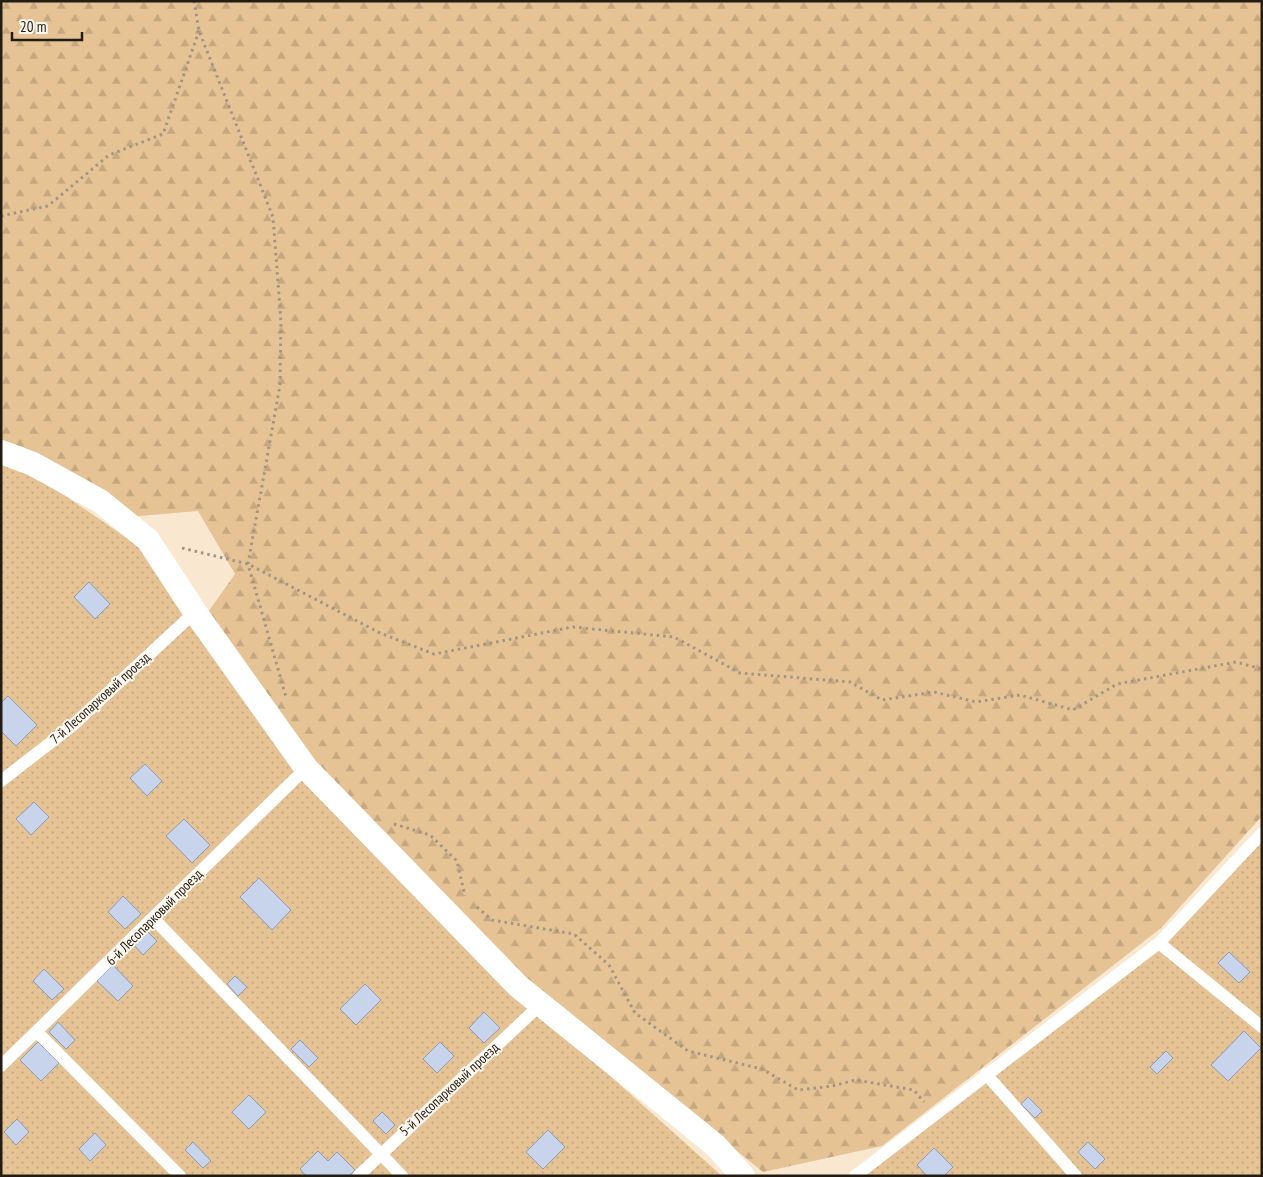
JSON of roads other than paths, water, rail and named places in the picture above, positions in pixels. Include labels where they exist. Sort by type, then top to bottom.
[{"type":"street","points":[[1,452],[33,464],[100,501],[148,540],[195,612],[306,768],[518,986],[715,1145],[743,1176]]},
{"type":"lane","name":"7-й Лесопарковый проезд","points":[[1,781],[72,726],[195,612]]},
{"type":"lane","name":"6-й Лесопарковый проезд","points":[[1,1066],[306,768]]},
{"type":"lane","points":[[855,1176],[1159,943],[1262,833]]},
{"type":"lane","points":[[153,918],[402,1176]]},
{"type":"lane","points":[[1159,943],[1262,1027]]},
{"type":"lane","name":"5-й Лесопарковый проезд","points":[[358,1176],[379,1154],[541,1004]]},
{"type":"lane","points":[[37,1032],[180,1176]]},
{"type":"lane","points":[[986,1074],[1076,1176]]}]
